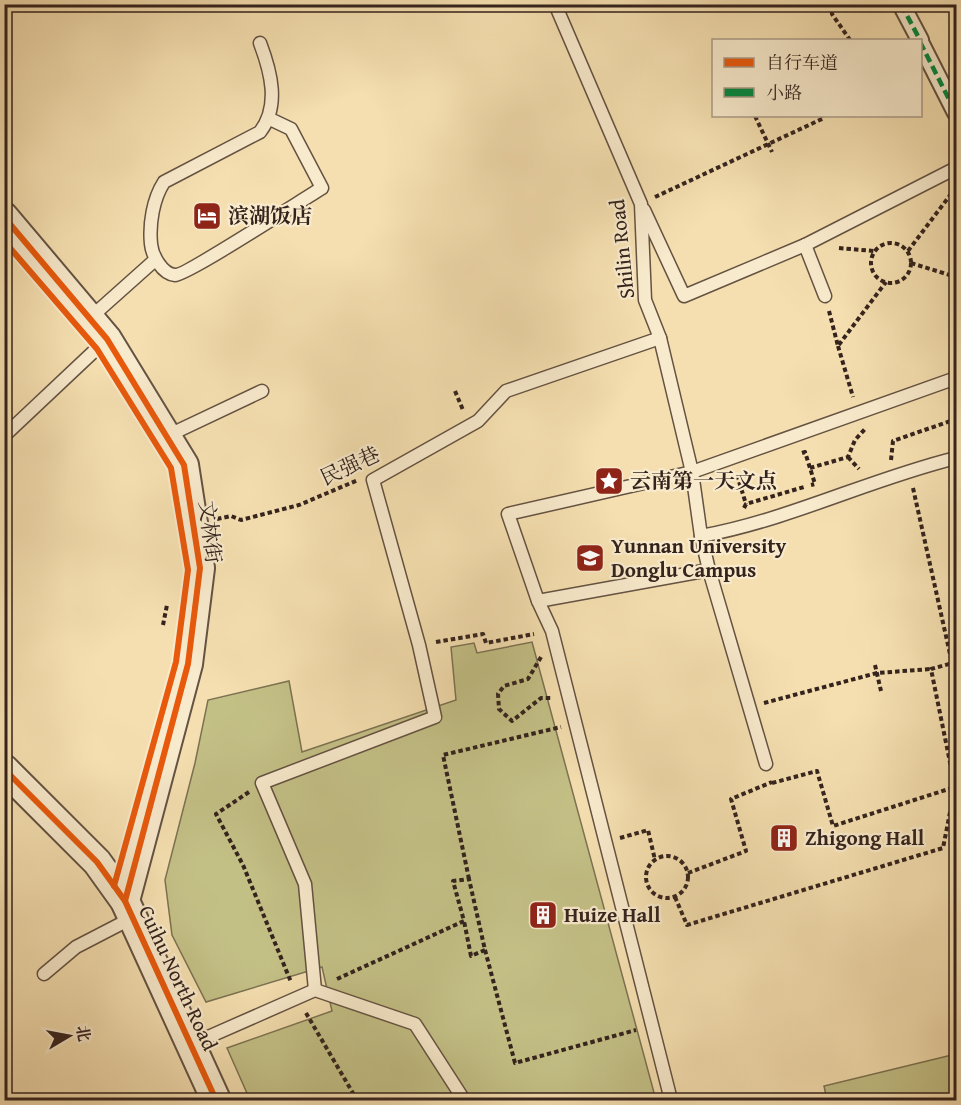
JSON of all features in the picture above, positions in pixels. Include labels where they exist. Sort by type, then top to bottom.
[{"type":"street","points":[[901,4],[919,39]]},
{"type":"street","points":[[922,45],[957,113]]},
{"type":"street","name":"文林街","points":[[4,216],[98,335],[167,436],[184,465],[200,568],[189,664],[124,902]]},
{"type":"street","name":"文林街","points":[[4,241],[98,335],[171,468],[188,570],[176,662],[125,850],[124,902]]},
{"type":"street","name":"Cuihu North Road","points":[[4,769],[97,862],[124,902],[216,1101]]},
{"type":"street","points":[[97,862],[112,859],[125,850]]},
{"type":"lane","name":"Shilin Road","points":[[555,4],[641,204],[645,300],[660,338],[692,472],[701,536],[709,570],[766,764]]},
{"type":"lane","points":[[260,43],[271,76],[270,119],[260,132],[164,182],[154,196],[151,244],[155,260],[169,273],[176,275],[189,271],[322,188],[291,129],[270,119]]},
{"type":"lane","points":[[641,204],[684,296],[805,245],[957,168]]},
{"type":"lane","points":[[805,245],[825,296]]},
{"type":"lane","points":[[4,436],[98,335],[155,260]]},
{"type":"lane","points":[[315,990],[305,884],[262,783],[435,717],[420,645],[373,480],[478,421],[506,391],[660,338]]},
{"type":"lane","points":[[671,1101],[567,696],[548,631],[508,514],[692,472],[957,378]]},
{"type":"lane","points":[[167,436],[262,392]]},
{"type":"lane","points":[[701,536],[733,530],[908,470],[957,458]]},
{"type":"lane","points":[[538,601],[709,570]]},
{"type":"lane","points":[[44,974],[124,902]]},
{"type":"lane","points":[[190,1045],[315,990],[415,1024],[464,1101]]},
{"type":"path","points":[[831,4],[832,14],[849,39]]},
{"type":"path","points":[[755,117],[772,152]]},
{"type":"path","points":[[641,204],[824,117]]},
{"type":"path","points":[[908,251],[957,187]]},
{"type":"path","points":[[838,346],[886,282],[903,279],[911,264],[908,251],[897,243],[891,242],[878,246],[874,251],[872,270],[886,282]]},
{"type":"path","points":[[911,264],[957,277]]},
{"type":"path","points":[[825,296],[858,414],[865,430],[855,440],[848,457]]},
{"type":"path","points":[[455,391],[464,416]]},
{"type":"path","points":[[883,465],[891,459],[893,441],[957,419]]},
{"type":"path","points":[[746,504],[814,484],[805,452],[794,456]]},
{"type":"path","points":[[810,468],[848,457]]},
{"type":"path","points":[[848,457],[859,469],[866,470]]},
{"type":"path","points":[[749,707],[877,674],[931,669],[954,663],[908,470]]},
{"type":"path","points":[[692,472],[737,475],[748,471]]},
{"type":"path","points":[[733,530],[746,504],[737,475]]},
{"type":"path","points":[[163,625],[169,598]]},
{"type":"path","points":[[420,645],[483,634],[486,643],[548,631],[541,657],[528,679],[504,686],[498,694],[499,709],[512,721],[541,698],[567,696]]},
{"type":"path","points":[[875,665],[881,691]]},
{"type":"path","points":[[675,897],[687,925],[943,848],[956,787],[931,669]]},
{"type":"path","points":[[574,724],[443,755],[485,950],[515,1063],[651,1026]]},
{"type":"path","points":[[766,764],[772,783]]},
{"type":"path","points":[[688,873],[746,851],[731,799],[772,783],[816,771],[833,826],[956,787]]},
{"type":"path","points":[[262,783],[216,813],[243,865],[297,997],[357,1101]]},
{"type":"path","points":[[603,842],[648,830],[655,860]]},
{"type":"path","points":[[676,857],[686,867],[688,873],[686,888],[675,897],[668,899],[656,895],[647,884],[647,871],[655,860],[676,857]]},
{"type":"path","points":[[469,879],[453,881],[471,956],[485,950]]},
{"type":"path","points":[[315,990],[464,921]]},
{"type":"shaded area","points":[[532,642],[656,1100],[250,1100],[227,1048],[332,1011],[322,967],[206,1002],[172,935],[165,880],[195,763],[208,700],[289,681],[302,752],[456,700],[451,647],[474,643],[477,653]]},
{"type":"shaded area","points":[[956,1054],[956,1100],[827,1100],[824,1086]]},
{"type":"marked path","points":[[901,4],[919,39]]},
{"type":"marked path","points":[[922,46],[956,113]]},
{"type":"cycle path","points":[[4,217],[107,339],[184,465],[200,568],[188,664],[125,901]]},
{"type":"cycle path","points":[[4,241],[97,349],[171,468],[188,570],[176,662],[114,886]]},
{"type":"cycle path","points":[[4,769],[97,862],[125,901],[216,1100]]},
{"type":"place","name":"滨湖饭店","points":[[207,216]]},
{"type":"place","name":"云南第一天文点","points":[[609,481]]},
{"type":"place","name":"Yunnan University Donglu Campus","points":[[590,558]]},
{"type":"place","name":"Zhigong Hall","points":[[784,838]]},
{"type":"place","name":"Huize Hall","points":[[543,915]]}]
